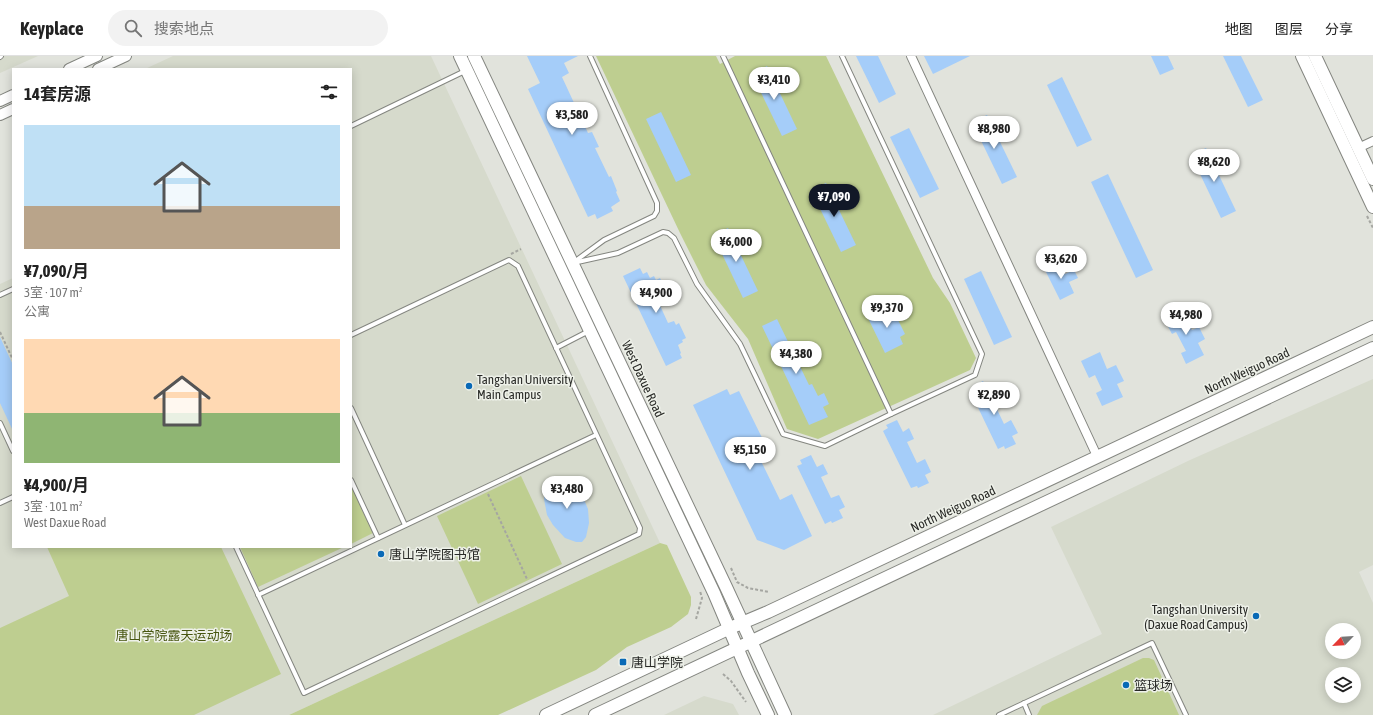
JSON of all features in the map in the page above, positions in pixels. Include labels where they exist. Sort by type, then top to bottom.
[{"type":"main road","name":"West Daxue Road","points":[[460,56],[714,593],[748,673],[768,715]]},
{"type":"main road","name":"West Daxue Road","points":[[474,56],[752,641],[785,715]]},
{"type":"main road","points":[[1302,56],[1373,207]]},
{"type":"main road","points":[[1315,56],[1373,179]]},
{"type":"main road","name":"North Weiguo Road","points":[[546,715],[1373,327]]},
{"type":"main road","points":[[595,715],[1373,348]]},
{"type":"street","points":[[70,68],[96,56]]},
{"type":"street","points":[[100,68],[126,56]]},
{"type":"street","points":[[911,56],[1097,456]]},
{"type":"street","points":[[0,101],[12,95]]},
{"type":"street","points":[[0,115],[12,109]]},
{"type":"street","points":[[1358,148],[1373,141]]},
{"type":"lane","points":[[572,263],[604,240],[654,216],[657,211],[657,203],[590,56]]},
{"type":"lane","points":[[723,56],[891,414]]},
{"type":"lane","points":[[572,263],[618,252],[663,232],[668,233],[674,238],[697,284],[740,344],[783,434],[825,446],[975,375],[982,354],[842,56]]},
{"type":"lane","points":[[352,126],[467,70]]},
{"type":"lane","points":[[236,548],[304,693],[639,534],[640,528],[518,266],[509,260],[352,335]]},
{"type":"lane","points":[[0,295],[12,289]]},
{"type":"lane","points":[[556,348],[590,331]]},
{"type":"lane","points":[[352,410],[405,525]]},
{"type":"lane","points":[[0,423],[12,449]]},
{"type":"lane","points":[[258,595],[596,435]]},
{"type":"lane","points":[[352,482],[378,538]]},
{"type":"lane","points":[[0,503],[12,497]]},
{"type":"lane","points":[[999,715],[1152,643],[1186,715]]},
{"type":"lane","points":[[1024,704],[1029,715]]},
{"type":"path","points":[[0,332],[12,358]]},
{"type":"path","points":[[485,488],[530,586]]},
{"type":"path","points":[[737,582],[748,588],[769,592]]},
{"type":"path","points":[[696,619],[702,598]]},
{"type":"path","points":[[723,674],[731,681],[746,702]]},
{"type":"shaded area","points":[[0,56],[38,56],[0,73]]},
{"type":"shaded area","name":"Tangshan University Main Campus","points":[[173,56],[431,56],[660,543],[289,715],[0,715],[0,284],[12,278],[12,548],[352,548],[352,68],[147,68]]},
{"type":"shaded area","points":[[1373,379],[1373,565],[1359,572],[1373,603],[1373,715],[933,715],[1102,634],[1051,527],[1190,460]]},
{"type":"shaded area","points":[[704,696],[733,704],[739,715],[664,715]]},
{"type":"green space","points":[[596,56],[716,56],[720,64],[735,56],[826,56],[933,278],[950,303],[976,358],[970,370],[818,439],[787,429],[748,339],[706,285]]},
{"type":"green space","points":[[521,476],[562,564],[478,604],[437,516]]},
{"type":"green space","points":[[352,487],[373,533],[352,544]]},
{"type":"green space","points":[[660,543],[667,545],[691,597],[691,605],[688,614],[671,627],[627,647],[596,670],[498,715],[289,715]]},
{"type":"green space","name":"唐山学院露天运动场","points":[[47,548],[221,548],[281,674],[194,715],[0,715],[0,628],[69,596]]},
{"type":"green space","points":[[240,548],[342,548],[258,587]]},
{"type":"green space","points":[[1143,658],[1154,660],[1179,715],[1037,715],[1042,706]]},
{"type":"building","points":[[527,56],[578,56],[564,63],[569,73],[562,77],[588,133],[592,132],[599,147],[595,148],[609,177],[611,176],[620,201],[611,207],[613,211],[597,219],[595,214],[588,217],[528,89],[540,83]]},
{"type":"building","points":[[856,56],[878,56],[896,94],[879,103]]},
{"type":"building","points":[[924,56],[970,56],[933,74]]},
{"type":"building","points":[[1151,56],[1168,56],[1174,69],[1160,75]]},
{"type":"building","points":[[1223,56],[1241,56],[1263,100],[1248,107]]},
{"type":"building","points":[[767,66],[797,129],[782,136],[752,74]]},
{"type":"building","points":[[1062,77],[1092,140],[1077,147],[1047,85]]},
{"type":"building","points":[[661,112],[691,175],[676,182],[646,119]]},
{"type":"building","points":[[987,115],[1017,177],[1002,184],[972,122]]},
{"type":"building","points":[[909,128],[939,189],[920,198],[890,137]]},
{"type":"building","points":[[1206,148],[1236,211],[1221,218],[1191,155]]},
{"type":"building","points":[[1108,174],[1153,270],[1136,278],[1091,182]]},
{"type":"building","points":[[826,183],[856,245],[841,252],[811,190]]},
{"type":"building","points":[[728,228],[758,291],[743,298],[713,235]]},
{"type":"building","points":[[1059,261],[1065,274],[1074,270],[1078,278],[1069,282],[1074,293],[1060,300],[1044,268]]},
{"type":"building","points":[[640,268],[643,274],[647,272],[650,278],[654,276],[656,280],[660,278],[667,294],[663,295],[665,298],[658,301],[668,323],[674,321],[676,325],[679,323],[686,338],[678,345],[682,358],[666,366],[623,276]]},
{"type":"building","points":[[981,271],[1012,337],[994,345],[964,279]]},
{"type":"building","points":[[877,309],[879,313],[886,309],[889,314],[894,312],[905,334],[900,337],[903,344],[885,353],[866,314]]},
{"type":"building","points":[[1182,310],[1192,330],[1199,327],[1205,339],[1198,343],[1204,355],[1186,364],[1181,353],[1186,351],[1176,332],[1172,334],[1164,319]]},
{"type":"building","points":[[777,319],[809,385],[812,384],[818,396],[824,393],[829,404],[823,407],[828,417],[809,425],[762,326]]},
{"type":"building","points":[[0,337],[12,363],[12,429],[0,403]]},
{"type":"building","points":[[1100,352],[1107,369],[1116,365],[1124,381],[1117,384],[1123,397],[1102,406],[1096,393],[1102,390],[1095,375],[1089,378],[1081,361]]},
{"type":"building","points":[[983,381],[989,392],[996,389],[1001,399],[994,403],[1004,424],[1011,420],[1018,433],[1012,436],[1016,444],[1005,449],[1004,446],[998,449],[970,391],[974,389],[973,386]]},
{"type":"building","points":[[727,389],[730,395],[739,391],[770,454],[760,459],[780,500],[792,494],[812,536],[784,550],[757,540],[693,405]]},
{"type":"building","points":[[897,420],[903,432],[909,428],[914,439],[907,442],[917,463],[925,459],[931,472],[925,475],[929,483],[918,488],[917,486],[911,488],[883,431],[888,428],[886,425]]},
{"type":"building","points":[[811,455],[817,467],[823,464],[828,474],[821,477],[831,498],[839,495],[845,507],[839,510],[843,518],[832,523],[831,521],[825,524],[797,466],[802,464],[800,460]]},
{"type":"building","points":[[556,477],[564,479],[573,485],[588,509],[589,523],[586,537],[582,542],[576,542],[565,538],[553,525],[547,515],[544,499],[546,487],[548,481]]},
{"type":"place","name":"Tangshan University Main Campus","points":[[469,386]]},
{"type":"place","name":"唐山学院图书馆","points":[[381,554]]},
{"type":"place","name":"Tangshan University (Daxue Road Campus)","points":[[1256,616]]},
{"type":"place","name":"唐山学院","points":[[623,662]]},
{"type":"place","name":"篮球场","points":[[1126,685]]}]
